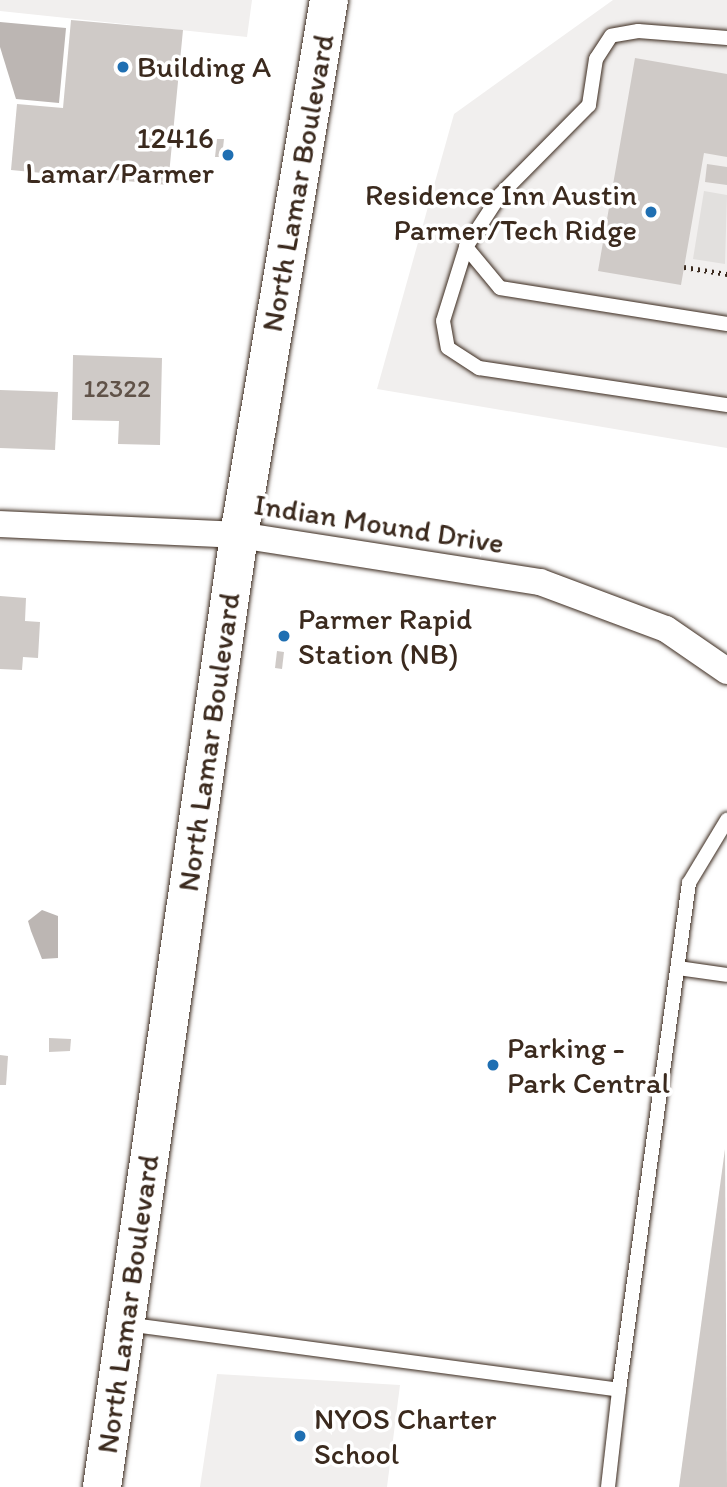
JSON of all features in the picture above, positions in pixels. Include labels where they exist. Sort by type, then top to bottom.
[{"type":"main road","name":"North Lamar Boulevard","points":[[102,1487],[239,535],[325,1]]},
{"type":"street","name":"Indian Mound Drive","points":[[0,524],[239,535],[540,582],[666,629],[727,671]]},
{"type":"lane","points":[[727,38],[638,31],[611,36],[597,59],[589,105],[500,195],[466,247],[443,321],[448,348],[479,368],[727,405]]},
{"type":"lane","points":[[466,247],[500,288],[727,324]]},
{"type":"lane","points":[[608,1487],[689,883],[727,820]]},
{"type":"lane","points":[[678,968],[727,975]]},
{"type":"lane","points":[[125,1324],[619,1390]]},
{"type":"path","points":[[684,267],[727,274]]},
{"type":"shaded area","points":[[0,0],[252,0],[247,37],[0,11]]},
{"type":"shaded area","points":[[613,0],[727,0],[727,448],[377,389],[454,114]]},
{"type":"shaded area","points":[[0,22],[66,28],[59,103],[16,99],[0,47]]},
{"type":"shaded area","points":[[704,191],[727,195],[725,264],[693,259]]},
{"type":"shaded area","points":[[42,910],[58,916],[58,958],[42,959],[31,931],[28,921]]},
{"type":"shaded area","name":"NYOS Charter School","points":[[217,1374],[400,1385],[387,1487],[200,1487]]},
{"type":"building","name":"Building A","points":[[71,20],[183,30],[168,185],[11,170],[17,104],[63,108]]},
{"type":"building","name":"Residence Inn Austin Parmer/Tech Ridge","points":[[635,58],[727,74],[727,157],[704,153],[681,285],[598,271]]},
{"type":"building","points":[[217,139],[224,139],[222,157],[215,157]]},
{"type":"building","points":[[707,164],[727,167],[727,185],[705,182]]},
{"type":"building","points":[[73,355],[162,358],[160,445],[118,444],[119,421],[72,420]]},
{"type":"building","points":[[0,390],[58,392],[55,450],[0,448]]},
{"type":"building","points":[[0,596],[26,598],[25,621],[40,622],[38,658],[23,657],[22,670],[0,669]]},
{"type":"building","points":[[277,651],[284,652],[282,669],[275,668]]},
{"type":"building","points":[[49,1038],[71,1039],[70,1051],[49,1052]]},
{"type":"building","points":[[0,1055],[8,1056],[6,1085],[0,1085]]},
{"type":"building","points":[[725,1149],[727,1487],[679,1487]]},
{"type":"place","name":"Building A","points":[[123,67]]},
{"type":"place","name":"12416 Lamar/Parmer","points":[[228,155]]},
{"type":"place","name":"Residence Inn Austin Parmer/Tech Ridge","points":[[651,212]]},
{"type":"place","name":"Parmer Rapid Station (NB)","points":[[284,636]]},
{"type":"place","name":"Parking - Park Central","points":[[493,1065]]},
{"type":"place","name":"NYOS Charter School","points":[[300,1436]]}]
